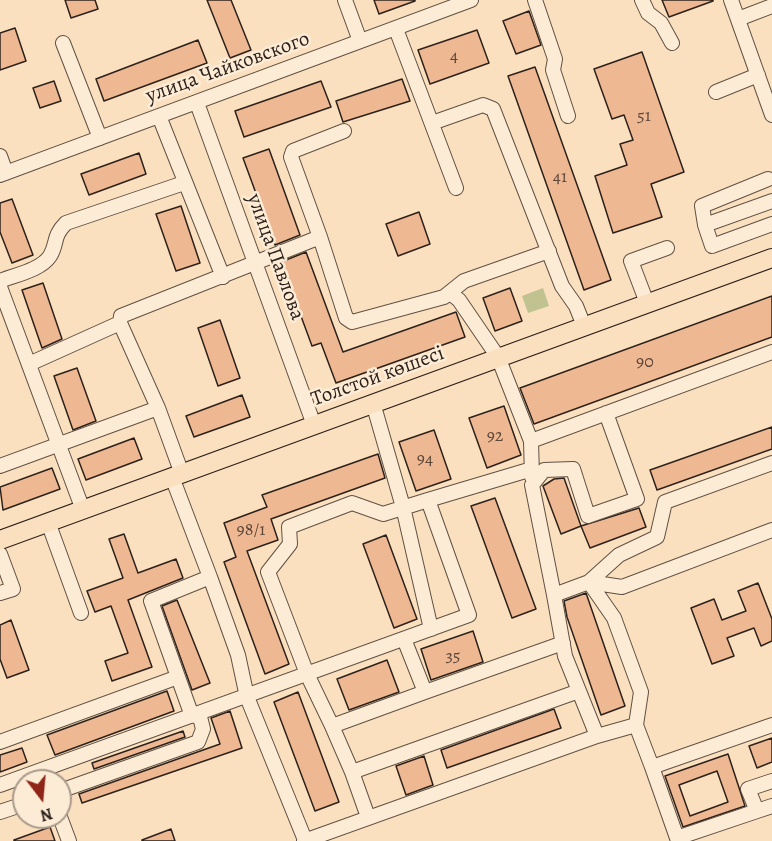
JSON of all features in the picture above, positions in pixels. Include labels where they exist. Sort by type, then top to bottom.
[{"type":"main road","name":"Толстой көшесі","points":[[0,540],[772,258]]},
{"type":"street","points":[[345,0],[360,41]]},
{"type":"street","name":"улица Чайковского","points":[[3,174],[471,0]]},
{"type":"street","points":[[535,0],[555,59],[553,70],[568,116]]},
{"type":"street","points":[[642,0],[648,13],[661,23],[672,43]]},
{"type":"street","points":[[730,0],[772,115]]},
{"type":"street","points":[[738,19],[772,6]]},
{"type":"street","points":[[396,29],[456,188]]},
{"type":"street","points":[[63,43],[100,138]]},
{"type":"street","points":[[716,92],[758,75]]},
{"type":"street","name":"улица Павлова","points":[[197,103],[314,425]]},
{"type":"street","points":[[432,123],[483,105],[493,109],[562,286],[576,306],[584,326]]},
{"type":"street","points":[[159,116],[223,277]]},
{"type":"street","points":[[344,131],[291,153],[346,318],[352,322],[436,299],[450,293],[464,281],[549,251]]},
{"type":"street","points":[[0,156],[3,174]]},
{"type":"street","points":[[768,179],[702,206],[712,246],[772,224]]},
{"type":"street","points":[[0,281],[42,264],[51,255],[56,233],[66,223],[184,183]]},
{"type":"street","points":[[705,225],[772,203]]},
{"type":"street","points":[[320,237],[121,316],[120,323],[158,408],[210,577],[238,655],[247,697],[305,840],[597,736],[636,725]]},
{"type":"street","points":[[647,303],[631,261],[667,248]]},
{"type":"street","points":[[0,287],[83,510]]},
{"type":"street","points":[[450,293],[459,300],[498,357],[531,441],[532,485],[565,656],[597,736]]},
{"type":"street","points":[[29,364],[120,323]]},
{"type":"street","points":[[531,441],[772,352]]},
{"type":"street","points":[[373,403],[403,507],[431,629]]},
{"type":"street","points":[[0,466],[158,408]]},
{"type":"street","points":[[532,485],[544,470],[573,469],[588,516],[637,499],[606,413]]},
{"type":"street","points":[[554,595],[589,582],[619,555],[657,537],[665,502],[772,463]]},
{"type":"street","points":[[368,817],[352,772],[307,674],[268,572],[290,544],[289,527],[352,503],[383,514],[532,469]]},
{"type":"street","points":[[0,785],[469,615],[428,500]]},
{"type":"street","points":[[48,522],[81,613]]},
{"type":"street","points":[[589,582],[622,587],[772,530]]},
{"type":"street","points":[[0,554],[12,589],[0,593]]},
{"type":"street","points":[[72,787],[198,742],[202,729],[178,677],[151,601],[210,577]]},
{"type":"street","points":[[589,582],[614,618],[641,692],[636,725],[677,839],[772,806]]},
{"type":"street","points":[[404,639],[425,692]]},
{"type":"street","points":[[332,726],[563,643]]},
{"type":"street","points":[[0,742],[178,677]]},
{"type":"street","points":[[352,772],[579,690]]},
{"type":"street","points":[[652,767],[772,725]]},
{"type":"street","points":[[757,811],[748,789],[772,781]]},
{"type":"green space","points":[[543,288],[549,306],[528,313],[522,296]]},
{"type":"building","points":[[65,0],[95,0],[98,9],[71,18]]},
{"type":"building","points":[[207,0],[231,0],[251,50],[230,58]]},
{"type":"building","points":[[374,0],[415,0],[415,1],[379,14]]},
{"type":"building","points":[[662,0],[713,0],[713,1],[669,17]]},
{"type":"building","points":[[529,11],[541,45],[516,54],[503,21]]},
{"type":"building","points":[[15,28],[26,61],[0,70],[0,33]]},
{"type":"building","points":[[477,30],[489,63],[430,84],[418,50]]},
{"type":"building","points":[[198,40],[207,63],[104,101],[96,79]]},
{"type":"building","points":[[642,52],[684,172],[651,184],[662,217],[613,233],[595,176],[627,165],[620,144],[633,140],[624,115],[612,119],[594,69]]},
{"type":"building","points":[[535,67],[611,280],[584,290],[508,76]]},
{"type":"building","points":[[402,79],[410,101],[343,122],[336,101]]},
{"type":"building","points":[[54,81],[61,101],[40,108],[33,88]]},
{"type":"building","points":[[321,81],[331,107],[244,137],[235,111]]},
{"type":"building","points":[[269,149],[300,235],[275,245],[243,158]]},
{"type":"building","points":[[139,153],[146,174],[89,195],[81,174]]},
{"type":"building","points":[[12,199],[33,255],[12,263],[0,232],[0,203]]},
{"type":"building","points":[[181,206],[200,263],[176,271],[156,214]]},
{"type":"building","points":[[419,212],[430,244],[398,256],[386,224]]},
{"type":"building","points":[[306,252],[343,352],[456,312],[465,337],[336,383],[321,343],[312,346],[281,262]]},
{"type":"building","points":[[43,283],[62,339],[42,348],[22,290]]},
{"type":"building","points":[[510,288],[522,321],[495,331],[483,298]]},
{"type":"building","points":[[772,296],[772,337],[534,424],[520,388]]},
{"type":"building","points":[[220,320],[240,378],[218,386],[198,328]]},
{"type":"building","points":[[77,368],[96,421],[73,430],[54,376]]},
{"type":"building","points":[[242,395],[250,417],[194,437],[186,416]]},
{"type":"building","points":[[504,406],[521,455],[487,468],[469,418]]},
{"type":"building","points":[[772,427],[772,449],[657,490],[650,470]]},
{"type":"building","points":[[434,430],[451,479],[416,491],[399,442]]},
{"type":"building","points":[[134,438],[142,459],[86,480],[78,459]]},
{"type":"building","points":[[378,454],[385,478],[271,519],[278,540],[247,551],[289,664],[265,674],[224,562],[236,557],[224,523],[267,507],[262,495]]},
{"type":"building","points":[[52,468],[60,489],[3,510],[0,487]]},
{"type":"building","points":[[564,478],[581,526],[561,534],[543,486],[554,479]]},
{"type":"building","points":[[495,498],[536,609],[512,618],[471,506]]},
{"type":"building","points":[[639,508],[646,527],[590,548],[581,526]]},
{"type":"building","points":[[124,534],[138,573],[176,559],[183,578],[128,600],[152,667],[112,681],[105,661],[128,653],[111,606],[95,612],[87,591],[123,578],[109,539]]},
{"type":"building","points":[[386,535],[417,619],[394,628],[363,544]]},
{"type":"building","points":[[758,583],[772,619],[772,641],[761,646],[754,628],[727,638],[734,656],[712,664],[691,608],[714,599],[722,620],[746,611],[738,591]]},
{"type":"building","points":[[586,593],[625,706],[601,715],[567,617],[564,601]]},
{"type":"building","points":[[177,600],[210,683],[192,690],[162,606]]},
{"type":"building","points":[[11,620],[29,670],[7,678],[0,659],[0,625]]},
{"type":"building","points":[[473,631],[483,662],[431,680],[421,649]]},
{"type":"building","points":[[387,660],[399,692],[349,710],[337,679]]},
{"type":"building","points":[[167,691],[174,711],[55,755],[47,735]]},
{"type":"building","points":[[298,692],[339,802],[315,811],[274,702]]},
{"type":"building","points":[[554,709],[561,728],[447,768],[441,750]]},
{"type":"building","points":[[230,711],[242,748],[82,803],[79,794],[220,744],[211,718]]},
{"type":"building","points":[[183,731],[185,737],[94,769],[92,763]]},
{"type":"building","points":[[772,738],[772,762],[757,768],[749,746]]},
{"type":"building","points":[[22,748],[27,762],[0,772],[0,755]]},
{"type":"building","points":[[728,754],[745,806],[683,827],[665,776]],"holes":[[[717,771],[728,802],[690,816],[679,785]]]},
{"type":"building","points":[[424,756],[433,785],[406,795],[396,766]]},
{"type":"building","points":[[51,829],[55,841],[14,841]]},
{"type":"building","points":[[171,829],[175,841],[142,841],[142,840]]}]
